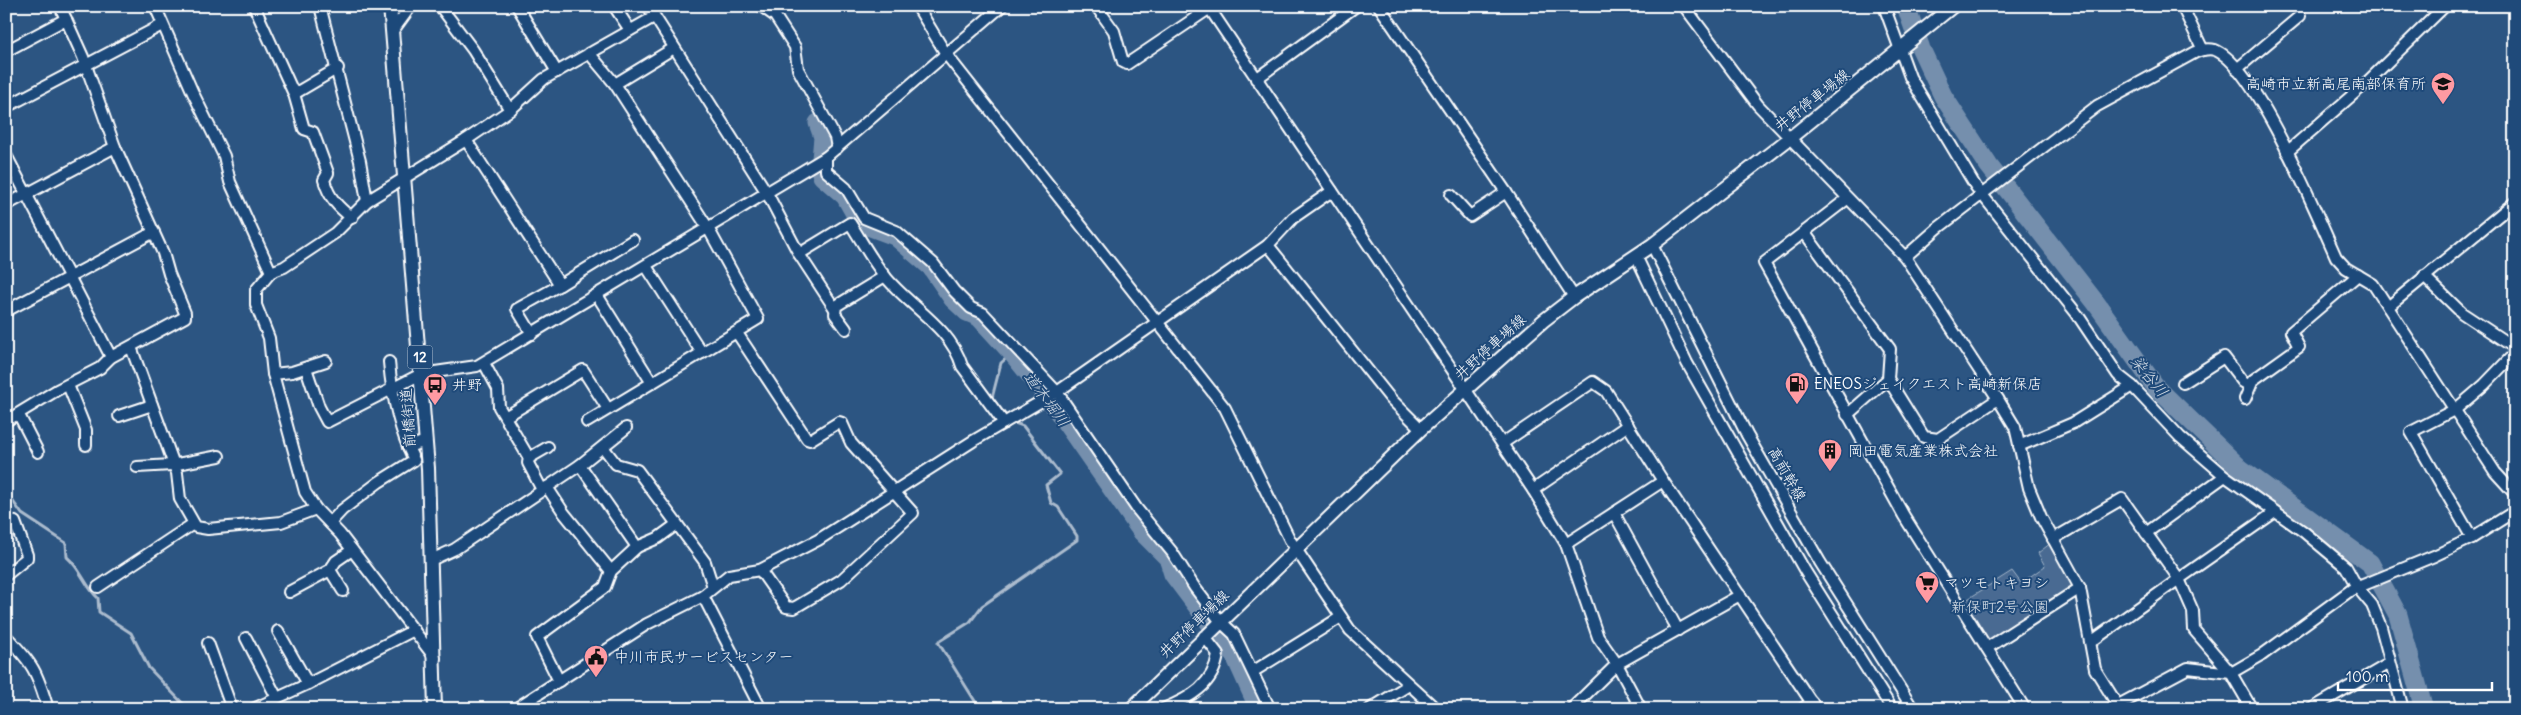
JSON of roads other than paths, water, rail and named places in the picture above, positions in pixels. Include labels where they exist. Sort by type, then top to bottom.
[{"type":"main road","name":"前橋街道","points":[[390,6],[426,441],[435,709]]},
{"type":"main road","name":"井野停車場線","points":[[1131,709],[1204,636],[1221,622],[1421,429],[1574,297],[1652,245],[1790,138],[1953,6]]},
{"type":"street","points":[[6,421],[100,368],[111,357],[185,316],[183,305],[154,232],[115,147],[86,64],[60,6]]},
{"type":"street","points":[[155,6],[162,25],[224,156],[230,182],[271,272]]},
{"type":"street","points":[[320,6],[338,68],[360,161],[367,201]]},
{"type":"street","points":[[392,32],[411,6]]},
{"type":"street","points":[[440,6],[473,50],[510,110]]},
{"type":"street","points":[[517,6],[557,72]]},
{"type":"street","points":[[614,6],[630,30]]},
{"type":"street","points":[[648,6],[767,193],[799,254],[846,329]]},
{"type":"street","points":[[761,6],[774,16],[795,47],[798,69],[835,137],[837,148]]},
{"type":"street","points":[[917,6],[946,54],[1225,408],[1296,550],[1341,618],[1350,630],[1436,709]]},
{"type":"street","points":[[306,368],[319,407],[327,422],[421,374],[477,366],[484,363],[826,157],[1002,6]]},
{"type":"street","points":[[1096,6],[1114,31],[1122,62],[1127,64],[1209,7],[1533,490],[1566,544],[1598,637],[1617,664],[1641,709]]},
{"type":"street","points":[[1256,79],[1356,6]]},
{"type":"street","points":[[1379,6],[1506,192],[1574,297]]},
{"type":"street","points":[[1684,6],[1758,105],[1904,257],[1998,399],[2015,427],[2029,488],[2052,539],[2080,588],[2095,669],[2116,708],[2188,668],[2230,673],[2262,655],[2357,587],[2434,556],[2472,538],[2515,511]]},
{"type":"street","points":[[1884,6],[1916,89],[1984,193],[2077,314],[2118,375],[2132,386],[2180,437],[2225,476],[2341,562],[2357,587],[2372,605],[2381,627],[2403,709]]},
{"type":"street","points":[[2182,6],[2202,50]]},
{"type":"street","points":[[2287,152],[2364,84],[2445,6]]},
{"type":"street","points":[[258,8],[294,94],[304,129],[313,132],[328,174],[324,180],[327,192],[337,206],[352,218]]},
{"type":"street","points":[[434,658],[352,550],[330,523],[316,510],[305,492],[274,374],[268,338],[255,298],[256,290],[271,272],[284,267],[328,238],[352,218],[367,201],[466,140],[510,110],[544,79],[654,16]]},
{"type":"street","points":[[2237,69],[2300,16]]},
{"type":"street","points":[[6,51],[66,19]]},
{"type":"street","points":[[6,107],[162,25]]},
{"type":"street","points":[[616,84],[674,48]]},
{"type":"street","points":[[1904,257],[2097,106],[2202,50],[2219,53],[2237,69],[2264,106],[2336,257],[2346,268],[2373,284],[2453,410],[2495,472],[2515,494]]},
{"type":"street","points":[[587,422],[758,319],[708,228],[616,84],[589,53]]},
{"type":"street","points":[[294,94],[338,68]]},
{"type":"street","points":[[466,140],[560,285]]},
{"type":"street","points":[[6,205],[115,147]]},
{"type":"street","points":[[6,155],[111,357]]},
{"type":"street","points":[[826,157],[826,172],[846,188],[864,218],[896,231],[933,263],[954,291],[971,308],[983,313],[1057,392],[1137,509],[1172,552],[1195,588],[1221,622],[1234,634],[1254,672],[1270,709]]},
{"type":"street","points":[[515,709],[648,624],[704,596],[729,575],[760,570],[818,540],[895,490],[1057,392],[1268,245],[1293,218],[1332,191]]},
{"type":"street","points":[[1451,195],[1470,216],[1506,192]]},
{"type":"street","points":[[1847,199],[1764,263],[1904,516],[2026,709]]},
{"type":"street","points":[[2388,307],[2515,202]]},
{"type":"street","points":[[799,254],[850,223],[885,276],[943,333],[959,356],[962,366],[1004,423]]},
{"type":"street","points":[[6,311],[154,232]]},
{"type":"street","points":[[1804,232],[1890,349],[1888,379],[1924,437],[1938,439],[1998,399]]},
{"type":"street","points":[[532,334],[517,309],[633,240]]},
{"type":"street","points":[[1268,245],[1390,398],[1421,429]]},
{"type":"street","name":"高前幹線","points":[[1652,245],[1747,435],[1820,562],[1913,709]]},
{"type":"street","points":[[1636,256],[1687,363],[1806,571],[1892,709]]},
{"type":"street","points":[[646,266],[702,353]]},
{"type":"street","points":[[2245,398],[2253,380],[2299,347],[2291,332],[2358,275]]},
{"type":"street","points":[[835,309],[885,276]]},
{"type":"street","points":[[2424,276],[2462,313],[2515,348]]},
{"type":"street","points":[[596,295],[652,383]]},
{"type":"street","points":[[737,333],[807,439],[810,440],[838,422],[842,424],[851,443],[895,490],[913,513],[833,584],[790,608],[783,603],[760,570]]},
{"type":"street","points":[[131,346],[180,482],[180,499],[196,527],[208,529],[281,522],[316,510]]},
{"type":"street","points":[[2472,538],[2412,432],[2453,410],[2484,385],[2515,353]]},
{"type":"street","points":[[2183,383],[2224,357],[2243,382],[2250,386]]},
{"type":"street","points":[[274,374],[306,368],[326,361]]},
{"type":"street","points":[[330,523],[342,510],[379,482],[414,460],[408,447],[393,389],[389,362]]},
{"type":"street","points":[[484,363],[498,389],[499,407],[529,458],[528,463],[564,513],[611,571]]},
{"type":"street","points":[[505,417],[583,370],[608,409]]},
{"type":"street","points":[[1847,415],[1888,379]]},
{"type":"street","points":[[1503,443],[1593,382],[1606,391],[1663,481],[1814,705],[1802,709]]},
{"type":"street","points":[[68,385],[86,430],[86,446]]},
{"type":"street","points":[[2019,446],[2074,424],[2132,386]]},
{"type":"street","points":[[120,416],[152,405]]},
{"type":"street","points":[[19,415],[38,452]]},
{"type":"street","points":[[1533,490],[1628,425]]},
{"type":"street","points":[[431,560],[455,548],[580,465],[626,428]]},
{"type":"street","points":[[408,447],[426,441]]},
{"type":"street","points":[[529,458],[548,447]]},
{"type":"street","points":[[603,447],[616,464],[636,470],[706,562],[713,587]]},
{"type":"street","points":[[137,467],[172,464],[219,456]]},
{"type":"street","points":[[580,465],[637,546]]},
{"type":"street","points":[[2146,533],[2225,476]]},
{"type":"street","points":[[1566,544],[1663,481]]},
{"type":"street","points":[[2052,539],[2122,499],[2179,579],[2193,611],[2194,630],[2230,673],[2252,709]]},
{"type":"street","points":[[2091,642],[2275,512]]},
{"type":"street","points":[[1614,513],[1678,630]]},
{"type":"street","points":[[6,517],[15,522],[27,558],[6,574]]},
{"type":"street","points":[[98,587],[193,524]]},
{"type":"street","points":[[559,681],[537,637],[605,586],[611,571],[637,546],[658,538],[677,524]]},
{"type":"street","points":[[289,592],[330,570],[336,561],[352,550]]},
{"type":"street","points":[[330,570],[343,591]]},
{"type":"street","points":[[1987,648],[2080,588]]},
{"type":"street","points":[[1571,709],[1617,664],[1740,595]]},
{"type":"street","points":[[704,596],[761,709]]},
{"type":"street","points":[[1254,672],[1341,618]]},
{"type":"street","points":[[253,709],[308,684],[414,630]]},
{"type":"street","points":[[278,631],[308,684]]},
{"type":"street","points":[[6,636],[26,655],[38,674],[48,709]]},
{"type":"street","points":[[1163,709],[1184,700],[1202,687],[1216,670],[1218,654],[1204,636]]},
{"type":"street","points":[[246,638],[277,698]]},
{"type":"street","points":[[208,643],[232,709]]},
{"type":"street","points":[[2311,709],[2390,663]]},
{"type":"street","points":[[1370,709],[1409,684]]},
{"type":"waterway","name":"染谷川","points":[[1906,6],[1921,49],[1943,96],[1989,166],[2096,303],[2156,387],[2241,469],[2370,563],[2398,615],[2424,709]]},
{"type":"waterway","name":"道木堀川","points":[[818,123],[823,137],[820,170],[822,176],[845,196],[860,223],[895,236],[931,267],[953,299],[967,312],[979,317],[1012,353],[1048,397],[1142,532],[1168,558],[1173,574],[1236,658],[1259,709]]},
{"type":"waterway","points":[[1008,418],[992,398],[1001,363],[1012,353]]},
{"type":"waterway","points":[[980,709],[938,642],[970,622],[982,606],[1077,540],[1077,536],[1058,507],[1051,503],[1046,485],[1060,474],[1023,426],[1012,422]]},
{"type":"waterway","points":[[12,500],[22,514],[66,543],[67,557],[98,598],[99,612],[131,633],[149,668],[188,709]]},
{"type":"place","name":"高崎市立新高尾南部保育所","points":[[2443,105]]},
{"type":"place","name":"ENEOSジェイクエスト高崎新保店","points":[[1797,405]]},
{"type":"place","name":"井野","points":[[435,406]]},
{"type":"place","name":"岡田電気産業株式会社","points":[[1830,472]]},
{"type":"place","name":"マツモトキヨシ","points":[[1927,604]]},
{"type":"place","name":"中川市民サービスセンター","points":[[596,678]]},
{"type":"park label","name":"新保町2号公園","points":[[2000,607]]}]
